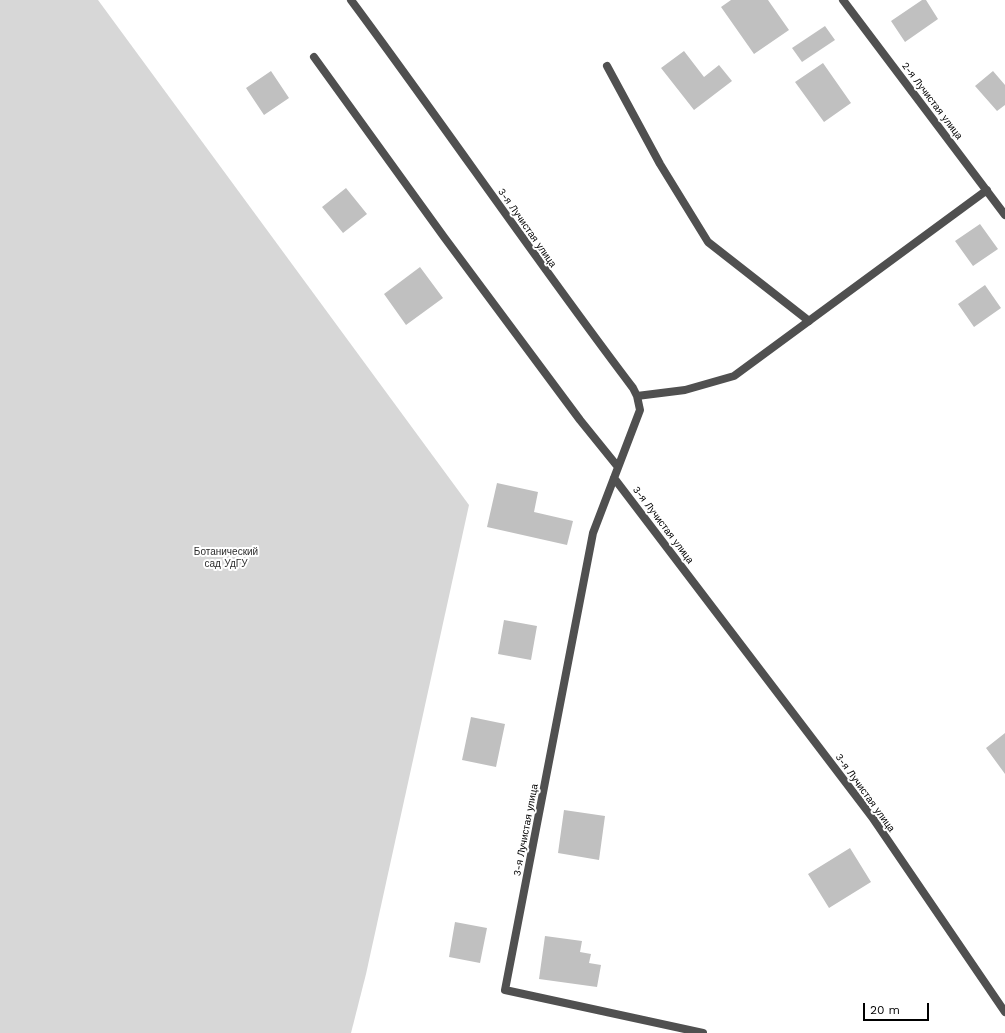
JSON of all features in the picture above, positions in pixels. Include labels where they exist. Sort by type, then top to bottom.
[{"type":"street","name":"3-я Лучистая улица","points":[[351,0],[637,396],[640,410],[594,533],[505,990],[703,1033]]},
{"type":"street","name":"2-я Лучистая улица","points":[[843,0],[1005,215]]},
{"type":"street","points":[[314,57],[444,237],[566,401],[618,466]]},
{"type":"street","points":[[607,66],[660,164],[708,242],[809,321]]},
{"type":"street","points":[[637,396],[685,390],[734,376],[987,190]]},
{"type":"street","name":"3-я Лучистая улица","points":[[614,478],[872,817],[1005,1012]]},
{"type":"green space","name":"Ботанический сад УдГУ","points":[[0,0],[98,0],[469,505],[366,974],[351,1033],[0,1033]]},
{"type":"building","points":[[731,0],[768,0],[789,30],[754,54],[721,7]]},
{"type":"building","points":[[922,0],[926,0],[938,19],[905,42],[891,21]]},
{"type":"building","points":[[825,26],[835,40],[802,62],[792,48]]},
{"type":"building","points":[[684,51],[704,77],[719,65],[732,81],[694,110],[661,68]]},
{"type":"building","points":[[823,63],[851,103],[824,122],[795,82]]},
{"type":"building","points":[[271,71],[289,98],[264,115],[246,88]]},
{"type":"building","points":[[993,71],[1005,85],[1005,105],[997,111],[975,86]]},
{"type":"building","points":[[346,188],[367,214],[343,233],[322,207]]},
{"type":"building","points":[[980,224],[998,249],[973,266],[955,241]]},
{"type":"building","points":[[420,267],[443,298],[406,325],[384,294]]},
{"type":"building","points":[[985,285],[1001,308],[974,327],[958,304]]},
{"type":"building","points":[[497,483],[538,492],[534,512],[573,521],[567,545],[487,527]]},
{"type":"building","points":[[504,620],[537,626],[531,660],[498,654]]},
{"type":"building","points":[[471,717],[505,724],[496,767],[462,760]]},
{"type":"building","points":[[1005,733],[1005,774],[986,748]]},
{"type":"building","points":[[564,810],[605,816],[599,860],[558,853]]},
{"type":"building","points":[[850,848],[871,882],[829,908],[808,874]]},
{"type":"building","points":[[455,922],[487,928],[480,963],[449,957]]},
{"type":"building","points":[[545,936],[582,941],[580,952],[591,954],[589,963],[601,965],[597,987],[539,979]]}]
